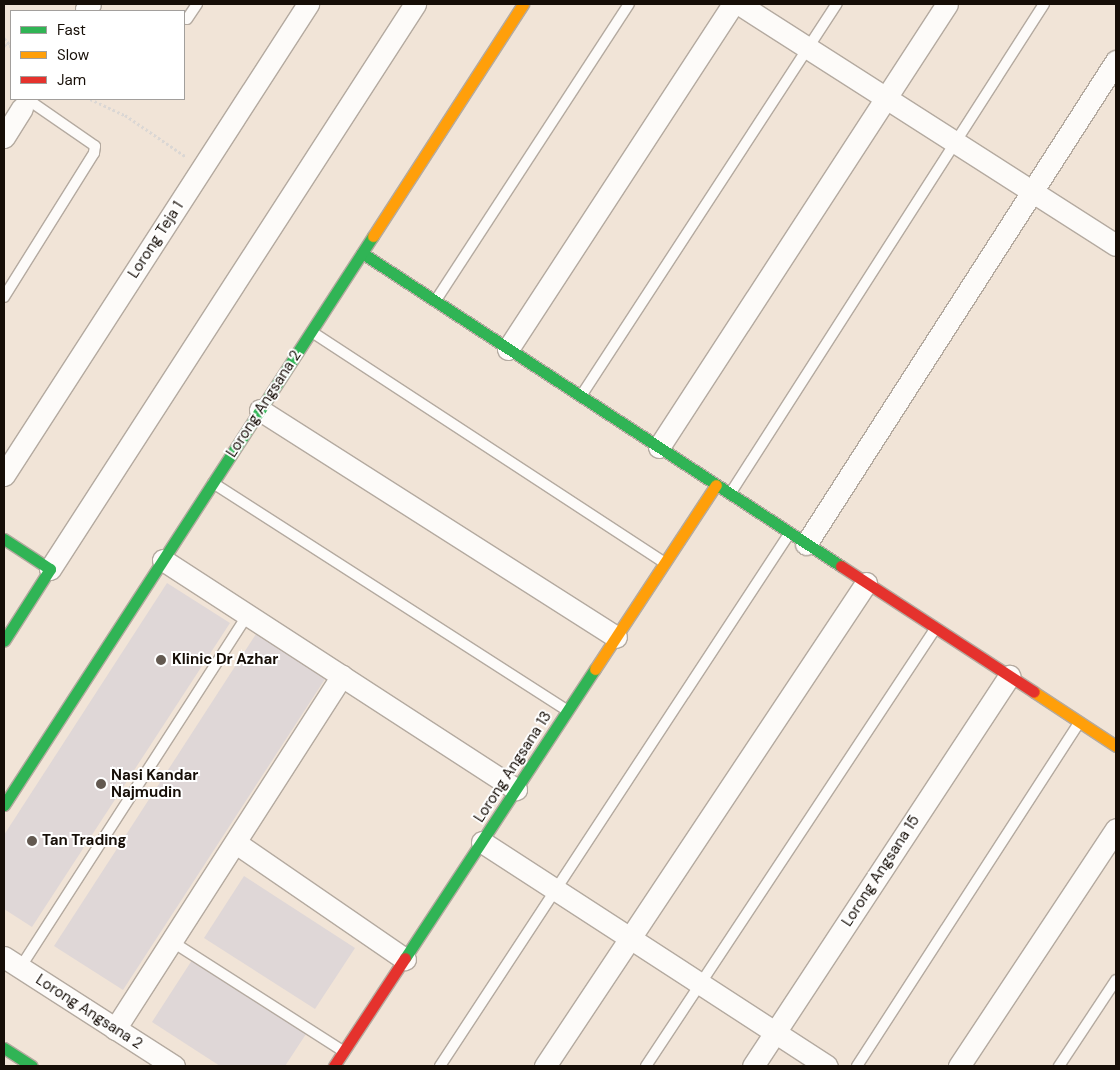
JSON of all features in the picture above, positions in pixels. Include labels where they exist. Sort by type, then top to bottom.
[{"type":"street","name":"Lorong Teja 1","points":[[4,475],[308,4]]},
{"type":"street","points":[[4,641],[415,4]]},
{"type":"street","name":"Lorong Angsana 2","points":[[4,805],[523,4]]},
{"type":"street","points":[[508,349],[733,4]]},
{"type":"street","points":[[739,4],[1032,192],[1114,238]]},
{"type":"street","points":[[659,447],[947,4]]},
{"type":"street","points":[[798,538],[1032,192],[1116,61]]},
{"type":"street","points":[[4,138],[22,108]]},
{"type":"street","points":[[362,253],[1116,746]]},
{"type":"street","points":[[260,410],[616,637]]},
{"type":"street","name":"Lorong Angsana 13","points":[[334,1066],[716,485]]},
{"type":"street","points":[[4,539],[50,569]]},
{"type":"street","points":[[163,560],[516,789]]},
{"type":"street","points":[[545,1066],[628,937],[866,582]]},
{"type":"street","points":[[115,1029],[342,676]]},
{"type":"street","name":"Lorong Angsana 15","points":[[753,1066],[1009,676]]},
{"type":"street","points":[[959,1066],[1116,829]]},
{"type":"street","points":[[482,842],[827,1066]]},
{"type":"street","points":[[236,843],[405,959]]},
{"type":"street","name":"Lorong Angsana 2","points":[[12,963],[174,1066]]},
{"type":"street","points":[[4,1048],[32,1066]]},
{"type":"lane","points":[[187,19],[197,4]]},
{"type":"lane","points":[[435,301],[629,4]]},
{"type":"lane","points":[[580,396],[838,4]]},
{"type":"lane","points":[[730,494],[1044,4]]},
{"type":"lane","points":[[4,297],[94,154],[95,146],[33,104],[27,103],[22,108]]},
{"type":"lane","points":[[311,332],[665,563]]},
{"type":"lane","points":[[213,483],[568,711]]},
{"type":"lane","points":[[440,1066],[554,889],[798,538]]},
{"type":"lane","points":[[12,963],[248,614]]},
{"type":"lane","points":[[646,1066],[936,628]]},
{"type":"lane","points":[[856,1066],[1080,722]]},
{"type":"lane","points":[[171,941],[344,1052]]},
{"type":"lane","points":[[1059,1066],[1116,980]]},
{"type":"path","points":[[92,100],[125,115],[202,168]]},
{"type":"building","points":[[167,583],[230,623],[32,927],[4,909],[4,835]]},
{"type":"building","points":[[258,631],[327,676],[123,990],[54,946]]},
{"type":"building","points":[[244,876],[355,948],[315,1009],[204,938]]},
{"type":"building","points":[[194,957],[308,1031],[285,1066],[220,1066],[152,1022]]},
{"type":"traffic: fast","points":[[4,805],[373,236]]},
{"type":"traffic: fast","points":[[362,253],[841,566]]},
{"type":"traffic: fast","points":[[4,539],[50,569],[4,641]]},
{"type":"traffic: fast","points":[[405,958],[595,669]]},
{"type":"traffic: fast","points":[[4,1048],[32,1066]]},
{"type":"traffic: slow","points":[[373,236],[523,4]]},
{"type":"traffic: slow","points":[[595,669],[716,485]]},
{"type":"traffic: slow","points":[[1034,692],[1116,746]]},
{"type":"traffic: jam","points":[[841,566],[1034,692]]},
{"type":"traffic: jam","points":[[334,1066],[405,958]]},
{"type":"place","name":"Klinic Dr Azhar","points":[[161,660]]},
{"type":"place","name":"Nasi Kandar Najmudin","points":[[101,784]]},
{"type":"place","name":"Tan Trading","points":[[32,841]]}]
